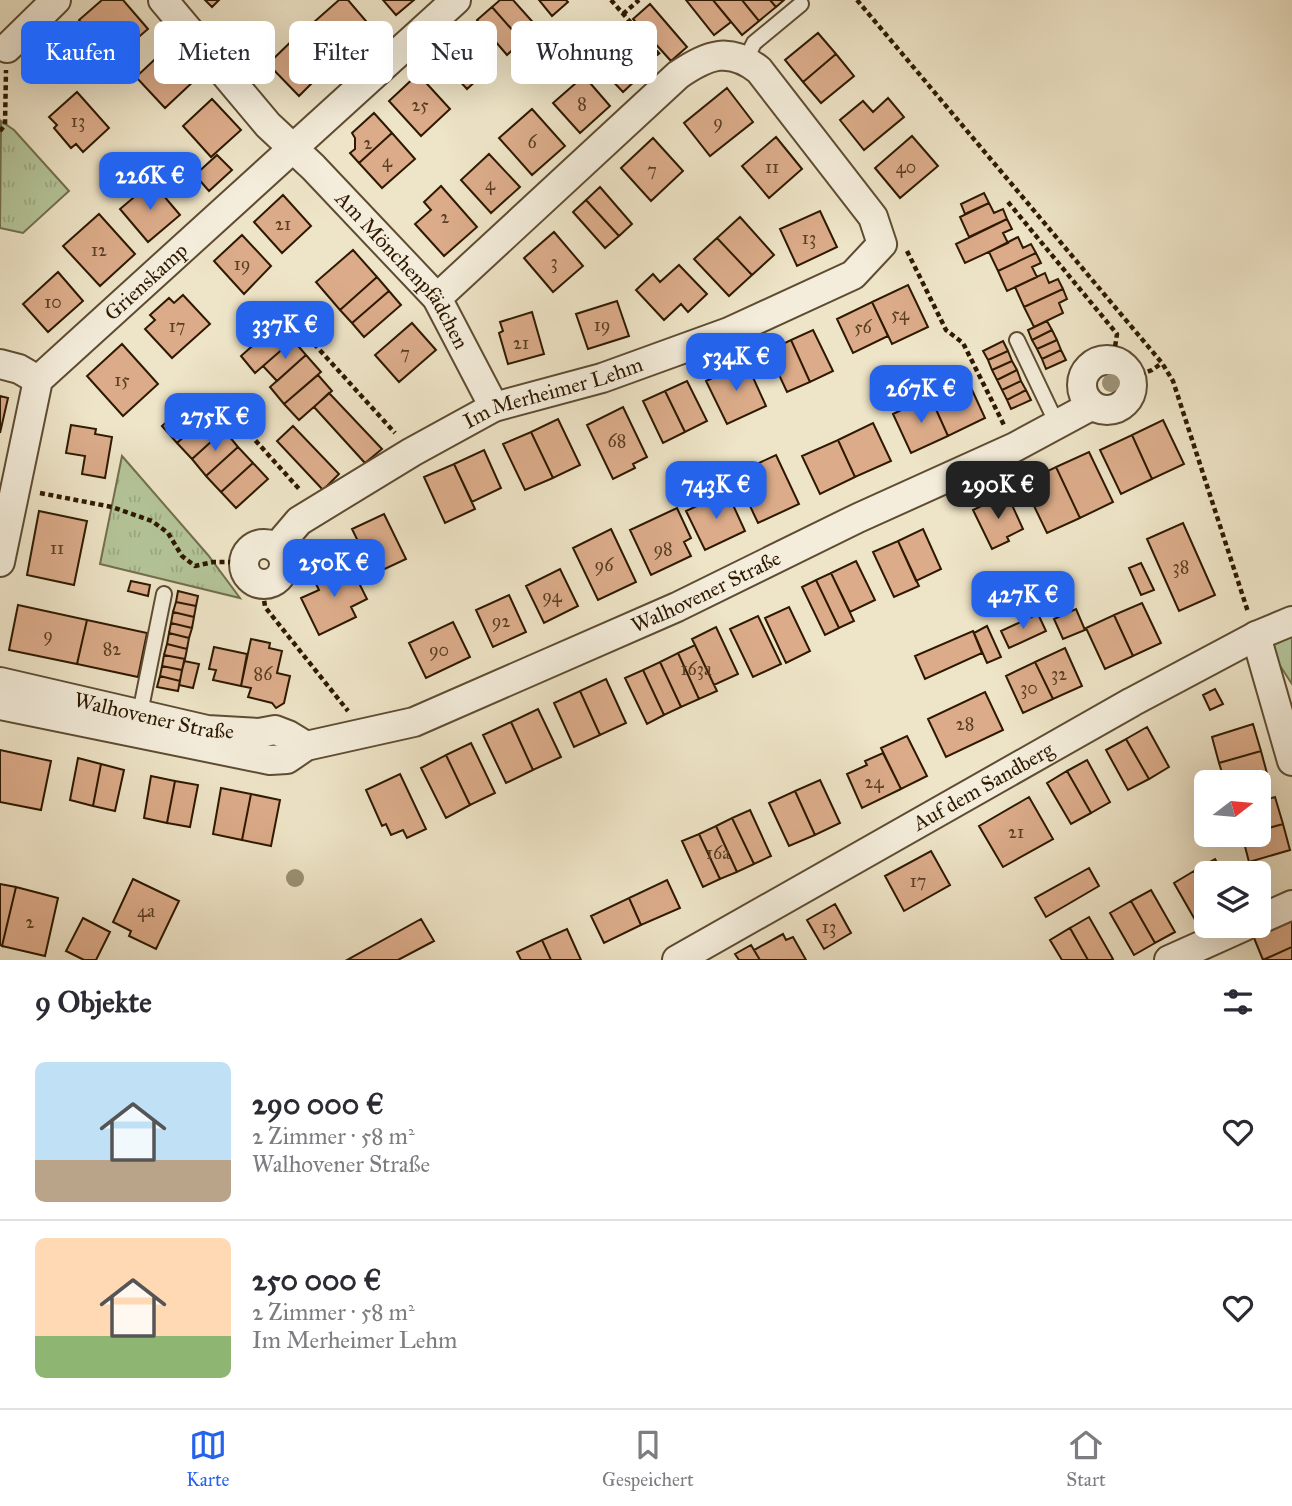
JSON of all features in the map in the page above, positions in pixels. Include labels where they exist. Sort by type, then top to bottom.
[{"type":"street","points":[[6,48],[56,0]]},
{"type":"street","name":"Am Mönchenpfädchen","points":[[163,0],[268,125],[294,148],[437,298],[494,407]]},
{"type":"street","name":"Grienskamp","points":[[38,380],[456,0]]},
{"type":"street","points":[[437,298],[678,75],[714,56],[730,54],[746,60],[759,70],[873,217],[881,244]]},
{"type":"street","name":"Im Merheimer Lehm","points":[[276,548],[299,521],[411,452],[494,407],[602,378],[729,332],[853,275],[881,244]]},
{"type":"street","points":[[1091,405],[1083,393],[1084,373],[1098,361],[1123,369]]},
{"type":"street","points":[[0,364],[19,369],[38,380],[0,562]]},
{"type":"street","name":"Walhovener Straße","points":[[0,682],[270,760],[287,759],[306,746],[414,722],[677,607],[858,518],[1015,447],[1091,405],[1108,411],[1119,408],[1130,397],[1123,369]]},
{"type":"street","points":[[270,545],[276,548],[284,559],[283,572],[274,582],[262,584],[251,579],[245,562],[251,550],[256,546],[270,545]]},
{"type":"street","name":"Auf dem Sandberg","points":[[677,960],[1132,702],[1256,636],[1292,621]]},
{"type":"street","points":[[1256,636],[1287,727],[1292,761]]},
{"type":"street","name":"Walhovener Straße","points":[[0,705],[138,724]]},
{"type":"street","points":[[1271,914],[1292,905]]},
{"type":"street","points":[[1169,960],[1218,938]]},
{"type":"lane","points":[[746,60],[754,43],[801,4]]},
{"type":"lane","points":[[1017,340],[1058,424]]},
{"type":"lane","points":[[138,724],[164,594]]},
{"type":"path","points":[[611,0],[678,75]]},
{"type":"path","points":[[623,14],[639,0]]},
{"type":"path","points":[[857,0],[1162,363],[1173,381],[1256,636]]},
{"type":"path","points":[[0,131],[5,125],[6,48]]},
{"type":"path","points":[[1008,202],[1117,334],[1123,369],[1152,370],[1162,363]]},
{"type":"path","points":[[881,244],[904,245],[946,330],[963,344],[1015,447]]},
{"type":"path","points":[[297,325],[411,452]]},
{"type":"path","points":[[227,409],[318,510]]},
{"type":"path","points":[[15,488],[112,508],[152,521],[168,533],[182,556],[195,566],[213,562],[245,562]]},
{"type":"path","points":[[262,584],[265,607],[367,734]]},
{"type":"green space","points":[[1,121],[14,130],[69,191],[23,233],[0,228]]},
{"type":"green space","points":[[122,456],[208,555],[240,598],[100,564]]},
{"type":"green space","points":[[1292,632],[1292,684],[1265,643]]},
{"type":"building","points":[[102,0],[123,0],[148,29],[140,36],[140,21],[79,20]]},
{"type":"building","points":[[205,0],[219,0],[212,7]]},
{"type":"building","points":[[339,0],[348,0],[366,21],[315,21]]},
{"type":"building","points":[[383,0],[414,0],[396,15]]},
{"type":"building","points":[[500,0],[513,0],[532,21],[511,21],[511,29],[492,7]]},
{"type":"building","points":[[539,0],[566,0],[568,2],[552,16]]},
{"type":"building","points":[[686,0],[713,0],[731,22],[714,35]]},
{"type":"building","points":[[713,0],[742,0],[759,21],[742,35]]},
{"type":"building","points":[[742,0],[770,0],[776,7],[759,21]]},
{"type":"building","points":[[770,0],[784,0],[776,7]]},
{"type":"building","points":[[650,4],[687,47],[671,61],[657,46],[657,21],[633,19]]},
{"type":"building","points":[[492,7],[511,29],[511,51],[507,55],[497,43],[497,21],[477,20]]},
{"type":"building","points":[[818,33],[836,54],[803,82],[785,60]]},
{"type":"building","points":[[289,44],[289,84],[311,84],[299,96],[275,71],[275,57]]},
{"type":"building","points":[[836,54],[854,76],[821,103],[803,82]]},
{"type":"building","points":[[154,60],[154,84],[191,84],[165,108],[140,81],[140,73]]},
{"type":"building","points":[[407,84],[427,84],[450,109],[421,136],[389,101]]},
{"type":"building","points":[[575,84],[591,84],[610,106],[580,133],[553,103]]},
{"type":"building","points":[[616,84],[632,84],[623,92]]},
{"type":"building","points":[[727,88],[753,122],[710,156],[684,123]]},
{"type":"building","points":[[77,92],[109,128],[83,152],[76,144],[71,148],[54,128],[57,125],[49,117]]},
{"type":"building","points":[[888,98],[904,117],[864,150],[840,120],[863,101],[873,112]]},
{"type":"building","points":[[212,99],[241,130],[211,157],[183,126]]},
{"type":"building","points":[[532,109],[565,146],[532,175],[499,138]]},
{"type":"building","points":[[374,113],[392,133],[359,163],[350,153],[355,149],[352,133]]},
{"type":"building","points":[[392,133],[415,159],[382,188],[359,163]]},
{"type":"building","points":[[912,136],[938,166],[900,198],[875,168]]},
{"type":"building","points":[[776,137],[802,169],[769,198],[742,166]]},
{"type":"building","points":[[653,138],[683,171],[651,201],[621,168]]},
{"type":"building","points":[[489,154],[520,187],[491,213],[461,180]]},
{"type":"building","points":[[217,155],[232,170],[209,191],[195,175]]},
{"type":"building","points":[[152,182],[180,215],[148,242],[120,209]]},
{"type":"building","points":[[441,186],[477,227],[444,256],[415,224],[431,210],[424,202]]},
{"type":"building","points":[[600,187],[632,224],[619,236],[586,200]]},
{"type":"building","points":[[984,193],[989,203],[965,214],[961,204]]},
{"type":"building","points":[[283,195],[311,226],[282,253],[254,222]]},
{"type":"building","points":[[586,200],[619,236],[605,248],[573,212]]},
{"type":"building","points":[[989,203],[994,213],[1003,209],[1007,219],[969,237],[960,217]]},
{"type":"building","points":[[820,211],[837,247],[797,266],[780,229]]},
{"type":"building","points":[[99,214],[135,254],[100,286],[63,246]]},
{"type":"building","points":[[740,217],[774,255],[752,275],[717,238]]},
{"type":"building","points":[[1007,219],[1012,229],[1003,233],[1008,243],[965,263],[956,244]]},
{"type":"building","points":[[554,232],[583,266],[553,292],[524,258]]},
{"type":"building","points":[[242,235],[271,266],[244,294],[214,261]]},
{"type":"building","points":[[1018,237],[1023,248],[1031,244],[1036,253],[998,271],[989,252]]},
{"type":"building","points":[[717,238],[752,275],[729,296],[694,259]]},
{"type":"building","points":[[353,250],[377,277],[340,310],[316,282]]},
{"type":"building","points":[[1036,253],[1041,263],[1032,267],[1037,277],[1007,291],[998,271]]},
{"type":"building","points":[[679,265],[707,294],[688,312],[681,304],[664,320],[636,290],[653,274],[660,282]]},
{"type":"building","points":[[58,272],[83,301],[48,332],[23,304]]},
{"type":"building","points":[[1045,273],[1049,283],[1058,279],[1063,289],[1024,307],[1015,287]]},
{"type":"building","points":[[377,277],[389,291],[352,323],[340,310]]},
{"type":"building","points":[[908,285],[928,327],[892,344],[872,302]]},
{"type":"building","points":[[1063,289],[1067,299],[1059,303],[1063,313],[1034,327],[1024,307]]},
{"type":"building","points":[[389,291],[401,305],[364,337],[352,323]]},
{"type":"building","points":[[183,295],[210,324],[172,358],[145,329],[155,320],[150,315],[169,298],[174,303]]},
{"type":"building","points":[[617,301],[629,336],[588,349],[576,314]]},
{"type":"building","points":[[872,302],[888,336],[853,353],[837,319]]},
{"type":"building","points":[[532,312],[544,354],[508,364],[499,333],[503,331],[500,322]]},
{"type":"building","points":[[1047,321],[1052,330],[1032,340],[1028,330]]},
{"type":"building","points":[[278,323],[293,340],[255,373],[241,356]]},
{"type":"building","points":[[412,323],[436,350],[399,382],[375,355]]},
{"type":"building","points":[[813,330],[833,371],[810,382],[791,340]]},
{"type":"building","points":[[1052,330],[1057,340],[1037,349],[1032,340]]},
{"type":"building","points":[[293,340],[306,355],[277,381],[263,366]]},
{"type":"building","points":[[791,340],[810,382],[787,392],[768,351]]},
{"type":"building","points":[[1057,340],[1061,350],[1042,359],[1037,349]]},
{"type":"building","points":[[1003,341],[1008,351],[988,360],[983,351]]},
{"type":"building","points":[[122,344],[158,384],[123,416],[87,376]]},
{"type":"building","points":[[1061,350],[1066,360],[1046,369],[1042,359]]},
{"type":"building","points":[[1008,351],[1012,361],[992,370],[988,360]]},
{"type":"building","points":[[306,355],[321,372],[284,404],[270,387]]},
{"type":"building","points":[[1012,361],[1017,370],[997,380],[992,370]]},
{"type":"building","points":[[746,362],[766,406],[727,424],[706,381]]},
{"type":"building","points":[[1017,370],[1021,381],[1002,390],[997,380]]},
{"type":"building","points":[[318,375],[332,391],[299,420],[284,404]]},
{"type":"building","points":[[967,379],[985,418],[948,436],[930,396]]},
{"type":"building","points":[[687,381],[707,421],[685,432],[665,391]]},
{"type":"building","points":[[1021,381],[1026,390],[1007,400],[1002,390]]},
{"type":"building","points":[[1026,390],[1031,400],[1011,409],[1007,400]]},
{"type":"building","points":[[665,391],[685,432],[663,443],[643,401]]},
{"type":"building","points":[[329,393],[382,449],[365,463],[314,407]]},
{"type":"building","points":[[0,396],[8,398],[0,433]]},
{"type":"building","points":[[930,396],[948,436],[911,453],[893,414]]},
{"type":"building","points":[[194,397],[209,414],[177,443],[162,426]]},
{"type":"building","points":[[623,407],[647,457],[633,464],[635,468],[613,479],[587,425]]},
{"type":"building","points":[[209,414],[224,430],[192,459],[177,443]]},
{"type":"building","points":[[558,419],[580,465],[553,478],[531,432]]},
{"type":"building","points":[[1163,420],[1184,464],[1152,479],[1132,435]]},
{"type":"building","points":[[873,423],[891,461],[855,477],[838,440]]},
{"type":"building","points":[[71,425],[96,429],[95,434],[112,437],[105,478],[82,474],[85,456],[66,453]]},
{"type":"building","points":[[293,426],[339,474],[323,490],[277,441]]},
{"type":"building","points":[[224,430],[238,447],[206,476],[192,459]]},
{"type":"building","points":[[531,432],[553,478],[525,490],[503,444]]},
{"type":"building","points":[[1132,435],[1152,479],[1121,494],[1100,450]]},
{"type":"building","points":[[838,440],[855,477],[820,494],[802,456]]},
{"type":"building","points":[[238,447],[253,463],[221,492],[206,476]]},
{"type":"building","points":[[484,450],[501,488],[472,502],[454,464]]},
{"type":"building","points":[[1089,452],[1113,502],[1080,518],[1056,467]]},
{"type":"building","points":[[776,455],[799,504],[758,523],[735,474]]},
{"type":"building","points":[[253,463],[268,479],[236,508],[221,492]]},
{"type":"building","points":[[454,464],[475,509],[445,523],[424,477]]},
{"type":"building","points":[[1056,467],[1080,518],[1047,533],[1023,483]]},
{"type":"building","points":[[727,492],[745,531],[705,550],[686,511]]},
{"type":"building","points":[[1007,494],[1023,529],[1007,537],[1009,541],[992,549],[973,510]]},
{"type":"building","points":[[677,508],[691,538],[684,542],[691,556],[651,575],[630,530]]},
{"type":"building","points":[[39,511],[87,521],[74,585],[27,575]]},
{"type":"building","points":[[384,514],[406,559],[374,574],[352,529]]},
{"type":"building","points":[[1183,523],[1215,595],[1179,611],[1147,539]]},
{"type":"building","points":[[611,529],[636,582],[598,600],[573,548]]},
{"type":"building","points":[[923,529],[941,569],[916,581],[898,541]]},
{"type":"building","points":[[898,541],[919,586],[894,597],[873,552]]},
{"type":"building","points":[[856,561],[875,600],[850,612],[831,573]]},
{"type":"building","points":[[349,563],[367,599],[351,607],[356,617],[319,635],[301,598],[319,590],[314,580]]},
{"type":"building","points":[[1141,563],[1154,590],[1141,595],[1129,568]]},
{"type":"building","points":[[560,569],[578,606],[544,623],[526,586]]},
{"type":"building","points":[[831,573],[854,621],[839,628],[816,580]]},
{"type":"building","points":[[816,580],[839,628],[825,635],[802,587]]},
{"type":"building","points":[[131,581],[150,585],[148,596],[128,591]]},
{"type":"building","points":[[178,591],[198,596],[196,606],[176,602]]},
{"type":"building","points":[[509,595],[526,632],[493,647],[476,610]]},
{"type":"building","points":[[176,602],[196,606],[194,617],[173,612]]},
{"type":"building","points":[[1142,603],[1161,643],[1133,656],[1114,615]]},
{"type":"building","points":[[18,605],[87,620],[77,664],[9,650]]},
{"type":"building","points":[[789,607],[810,651],[786,663],[765,618]]},
{"type":"building","points":[[1076,609],[1085,630],[1063,639],[1054,619]]},
{"type":"building","points":[[173,612],[194,617],[192,628],[171,623]]},
{"type":"building","points":[[1038,614],[1046,631],[1009,648],[1001,631]]},
{"type":"building","points":[[1114,615],[1133,656],[1105,669],[1086,628]]},
{"type":"building","points":[[758,616],[781,664],[753,677],[730,629]]},
{"type":"building","points":[[87,620],[147,633],[138,677],[77,664]]},
{"type":"building","points":[[453,622],[470,657],[426,678],[409,643]]},
{"type":"building","points":[[171,623],[192,628],[189,638],[169,633]]},
{"type":"building","points":[[987,626],[1001,657],[987,663],[974,633]]},
{"type":"building","points":[[716,627],[738,674],[714,685],[692,639]]},
{"type":"building","points":[[973,631],[982,653],[925,679],[915,656]]},
{"type":"building","points":[[169,633],[189,638],[187,649],[167,644]]},
{"type":"building","points":[[251,639],[270,643],[269,648],[282,651],[277,673],[290,676],[284,703],[276,708],[272,703],[248,697],[251,688],[241,686]]},
{"type":"building","points":[[167,644],[187,649],[185,659],[164,655]]},
{"type":"building","points":[[695,645],[717,691],[699,699],[678,653]]},
{"type":"building","points":[[214,647],[247,654],[241,686],[213,680],[216,670],[209,669]]},
{"type":"building","points":[[1065,648],[1082,686],[1053,699],[1035,662]]},
{"type":"building","points":[[678,653],[699,699],[681,707],[660,662]]},
{"type":"building","points":[[164,655],[185,659],[182,670],[162,666]]},
{"type":"building","points":[[184,661],[199,664],[193,688],[179,685]]},
{"type":"building","points":[[660,662],[681,707],[664,715],[643,670]]},
{"type":"building","points":[[1035,662],[1053,699],[1023,713],[1006,676]]},
{"type":"building","points":[[162,666],[182,670],[180,681],[160,676]]},
{"type":"building","points":[[643,670],[664,715],[647,724],[625,678]]},
{"type":"building","points":[[160,676],[180,681],[178,691],[157,687]]},
{"type":"building","points":[[606,679],[626,723],[600,735],[580,691]]},
{"type":"building","points":[[1215,689],[1223,704],[1210,710],[1203,695]]},
{"type":"building","points":[[580,691],[600,735],[574,747],[554,703]]},
{"type":"building","points":[[985,692],[1003,730],[946,757],[928,719]]},
{"type":"building","points":[[538,709],[561,757],[533,770],[511,722]]},
{"type":"building","points":[[511,722],[533,770],[506,783],[483,735]]},
{"type":"building","points":[[1253,724],[1261,751],[1219,763],[1212,737]]},
{"type":"building","points":[[1147,727],[1169,767],[1149,779],[1126,739]]},
{"type":"building","points":[[907,736],[927,776],[901,789],[881,748]]},
{"type":"building","points":[[1126,739],[1149,779],[1128,790],[1106,750]]},
{"type":"building","points":[[471,743],[495,793],[470,805],[446,755]]},
{"type":"building","points":[[0,750],[51,761],[41,810],[0,802]]},
{"type":"building","points":[[1261,751],[1266,770],[1221,770],[1219,763]]},
{"type":"building","points":[[883,753],[901,789],[862,808],[847,774],[867,765],[865,761]]},
{"type":"building","points":[[446,755],[470,805],[446,818],[421,768]]},
{"type":"building","points":[[78,758],[101,764],[93,806],[70,800]]},
{"type":"building","points":[[1087,760],[1110,802],[1091,813],[1067,771]]},
{"type":"building","points":[[101,764],[124,770],[115,811],[93,806]]},
{"type":"building","points":[[1067,771],[1091,813],[1071,824],[1047,783]]},
{"type":"building","points":[[400,774],[426,829],[407,838],[403,830],[391,835],[386,824],[382,826],[366,790]]},
{"type":"building","points":[[151,776],[175,781],[167,823],[144,818]]},
{"type":"building","points":[[820,780],[840,823],[815,835],[795,791]]},
{"type":"building","points":[[175,781],[198,785],[190,827],[167,823]]},
{"type":"building","points":[[221,788],[251,794],[242,840],[213,834]]},
{"type":"building","points":[[795,791],[815,835],[789,846],[769,803]]},
{"type":"building","points":[[251,794],[280,800],[271,846],[242,840]]},
{"type":"building","points":[[1029,797],[1053,839],[1003,867],[979,826]]},
{"type":"building","points":[[1275,797],[1283,824],[1271,827],[1271,798]]},
{"type":"building","points":[[750,810],[771,856],[754,864],[732,818]]},
{"type":"building","points":[[732,818],[754,864],[737,872],[716,826]]},
{"type":"building","points":[[1283,824],[1290,850],[1249,861],[1245,847],[1271,847],[1271,827]]},
{"type":"building","points":[[716,826],[737,872],[720,879],[699,834]]},
{"type":"building","points":[[699,834],[720,879],[703,887],[682,841]]},
{"type":"building","points":[[931,851],[950,885],[904,911],[885,876]]},
{"type":"building","points":[[1089,868],[1099,886],[1046,917],[1035,898]]},
{"type":"building","points":[[1194,871],[1194,918],[1174,883]]},
{"type":"building","points":[[133,879],[179,901],[156,949],[129,936],[131,931],[113,922]]},
{"type":"building","points":[[667,880],[680,908],[641,925],[629,898]]},
{"type":"building","points":[[0,884],[16,887],[2,946],[0,945]]},
{"type":"building","points":[[16,887],[58,898],[45,956],[2,946]]},
{"type":"building","points":[[1151,890],[1175,932],[1155,943],[1131,901]]},
{"type":"building","points":[[629,898],[641,925],[604,943],[591,916]]},
{"type":"building","points":[[1131,901],[1155,943],[1134,955],[1110,913]]},
{"type":"building","points":[[835,904],[851,933],[824,949],[807,920]]},
{"type":"building","points":[[1089,917],[1113,959],[1088,960],[1070,928]]},
{"type":"building","points":[[83,918],[110,932],[96,960],[84,960],[66,951]]},
{"type":"building","points":[[421,919],[434,941],[398,960],[347,960]]},
{"type":"building","points":[[1292,921],[1292,947],[1263,960],[1254,938],[1271,938],[1271,930]]},
{"type":"building","points":[[1070,928],[1088,960],[1062,960],[1050,940]]},
{"type":"building","points":[[567,929],[581,960],[551,960],[542,940]]},
{"type":"building","points":[[783,934],[786,940],[793,937],[806,960],[760,960],[754,950]]},
{"type":"building","points":[[542,940],[551,960],[521,960],[517,952]]},
{"type":"building","points":[[751,945],[760,960],[739,960],[735,954]]},
{"type":"building","points":[[1292,947],[1292,960],[1263,960]]}]
